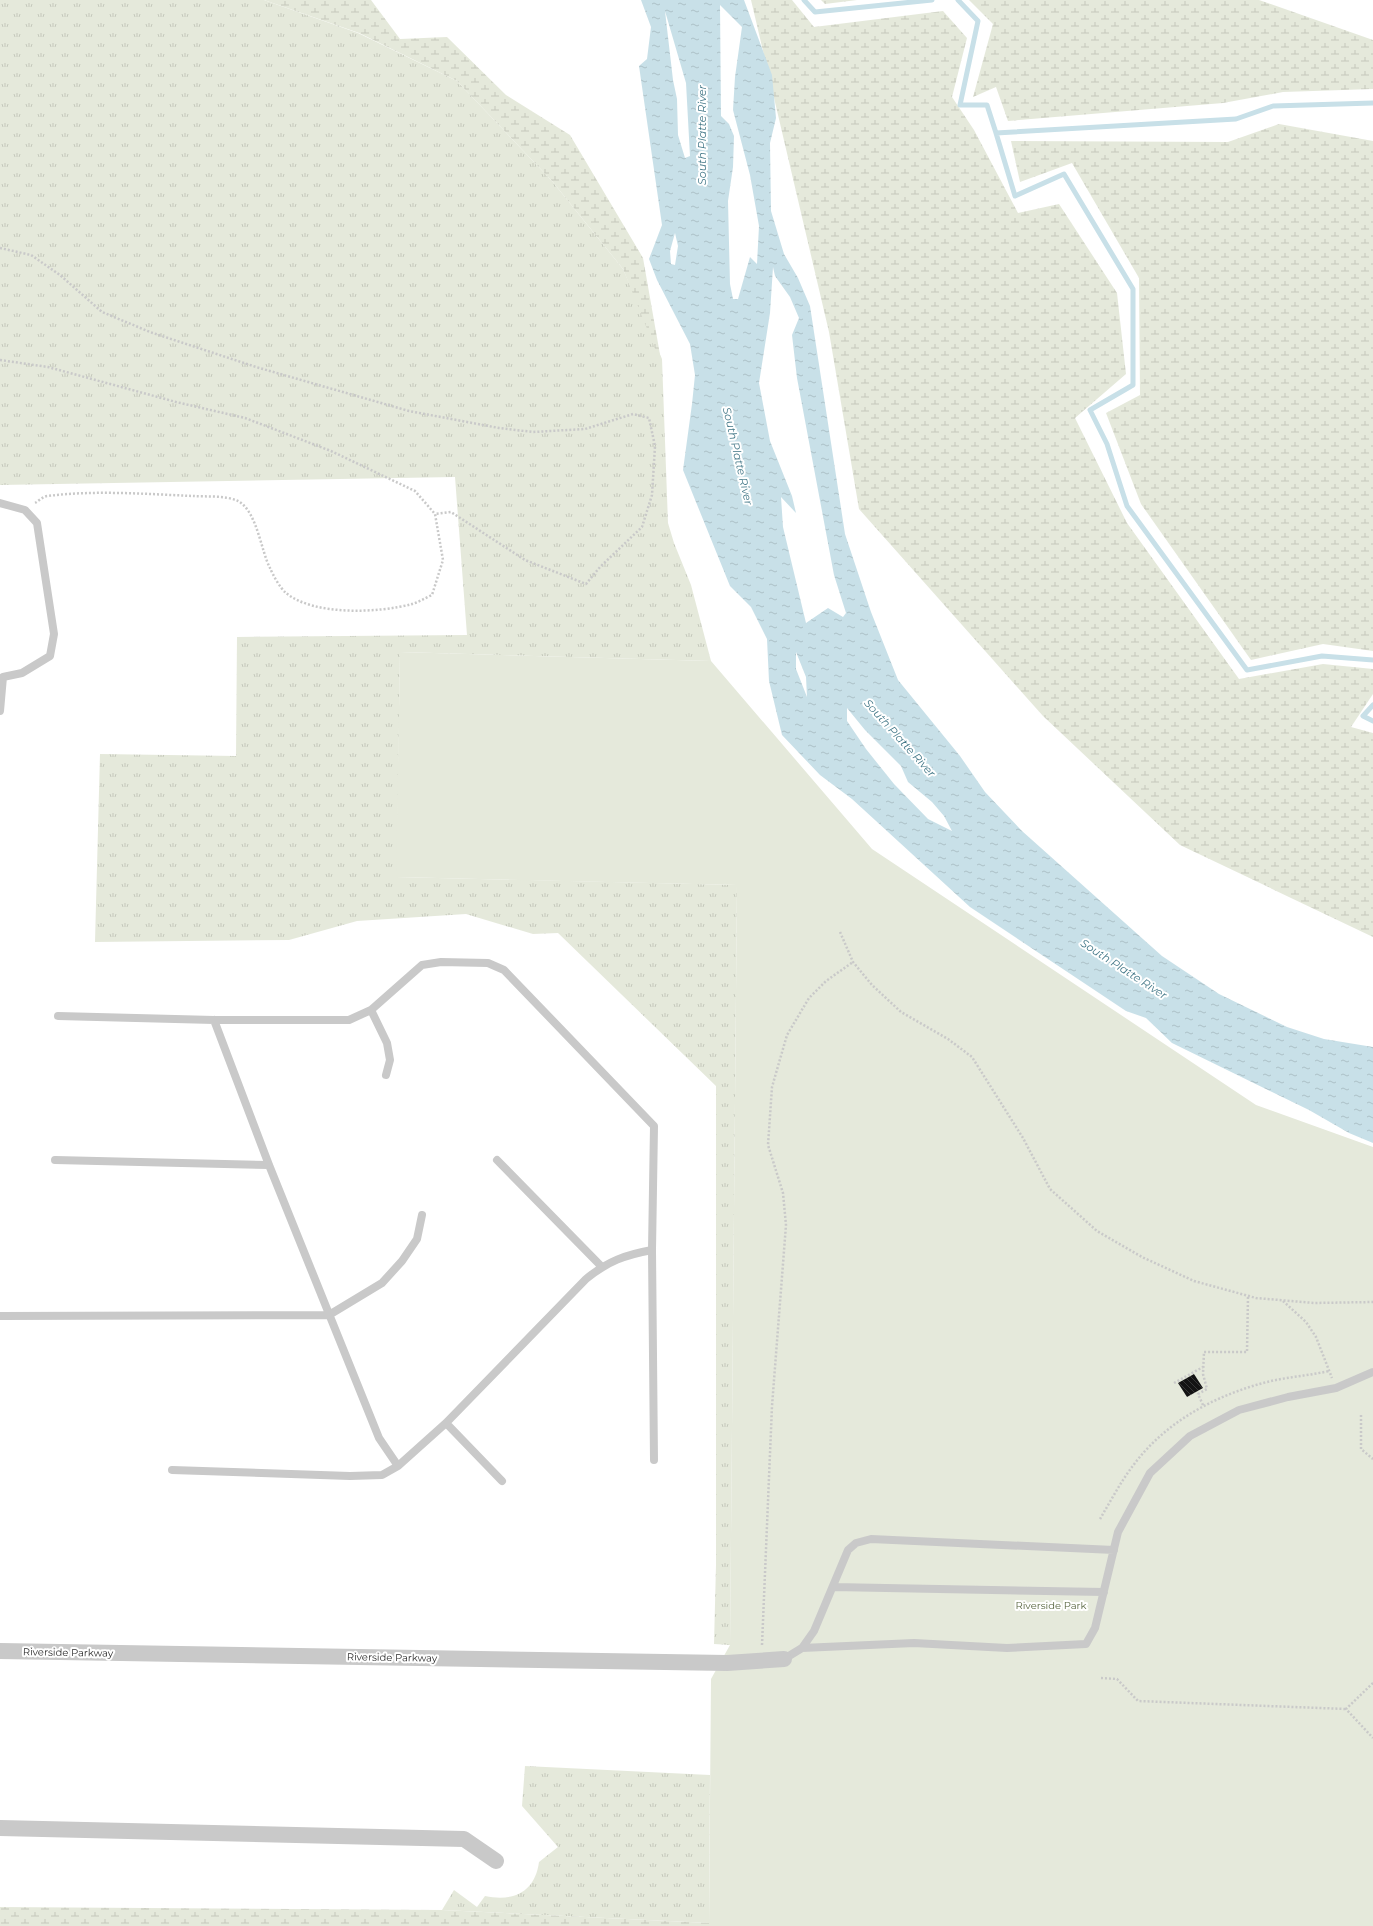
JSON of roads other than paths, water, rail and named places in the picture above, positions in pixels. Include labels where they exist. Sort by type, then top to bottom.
[{"type":"street","name":"Riverside Parkway","points":[[0,1650],[727,1663],[784,1659]]},
{"type":"street","points":[[0,1828],[464,1839],[496,1861]]},
{"type":"lane","points":[[0,503],[25,510],[37,523],[54,634],[50,656],[22,673],[3,677],[0,711]]},
{"type":"lane","points":[[58,1016],[214,1020],[349,1020],[371,1010],[422,965],[442,962],[488,963],[504,970],[654,1126],[652,1250],[654,1460]]},
{"type":"lane","points":[[371,1010],[387,1043],[390,1060],[386,1075]]},
{"type":"lane","points":[[214,1020],[269,1165],[379,1438],[398,1466]]},
{"type":"lane","points":[[55,1160],[269,1165]]},
{"type":"lane","points":[[497,1160],[601,1266]]},
{"type":"lane","points":[[0,1316],[329,1315],[382,1283],[402,1261],[417,1239],[422,1215]]},
{"type":"lane","points":[[172,1470],[350,1476],[382,1475],[398,1466],[446,1423],[586,1279],[601,1266],[629,1254],[652,1250]]},
{"type":"lane","points":[[802,1648],[914,1643],[1007,1648],[1086,1644],[1095,1628],[1118,1532],[1150,1473],[1190,1436],[1239,1410],[1288,1397],[1336,1388],[1373,1372]]},
{"type":"lane","points":[[446,1423],[502,1481]]},
{"type":"lane","points":[[784,1659],[802,1648],[814,1631],[848,1550],[856,1543],[871,1539],[1114,1550]]},
{"type":"lane","points":[[833,1587],[1104,1592]]},
{"type":"water","name":"South Platte River","points":[[641,0],[744,0],[772,75],[776,118],[770,143],[771,211],[784,254],[798,278],[810,306],[845,534],[871,612],[898,680],[960,756],[985,792],[1022,831],[1162,956],[1219,994],[1287,1027],[1324,1039],[1373,1047],[1373,1143],[1349,1133],[1309,1110],[1172,1043],[1146,1018],[1126,1011],[970,907],[852,799],[820,775],[782,735],[769,681],[767,639],[751,607],[730,586],[683,470],[695,375],[690,344],[657,280],[649,259],[662,225],[639,66],[647,59],[651,27]],"holes":[[[720,5],[742,27],[735,77],[733,110],[750,175],[759,226],[757,264],[750,257],[738,299],[733,299],[730,284],[728,201],[733,167],[734,136],[729,124],[721,116]],[[665,11],[686,83],[690,156],[685,158],[678,135],[677,99],[673,80]],[[675,233],[678,246],[675,265],[671,264],[670,251]],[[773,267],[775,276],[790,297],[799,318],[792,335],[797,378],[834,575],[846,613],[843,617],[828,608],[806,623],[783,527],[781,497],[796,513],[792,496],[770,441],[759,383],[770,313]],[[796,652],[806,677],[807,697],[796,669]],[[847,708],[865,730],[901,766],[908,782],[932,802],[944,816],[952,831],[928,819],[894,784],[866,749],[847,721]]]},
{"type":"waterway","points":[[804,0],[815,12],[932,0]]},
{"type":"waterway","points":[[958,0],[978,21],[960,105],[987,105],[996,133],[1236,119],[1273,106],[1373,103]]},
{"type":"waterway","points":[[996,133],[1015,196],[1064,174],[1133,289],[1133,385],[1090,410],[1107,444],[1127,506],[1247,670],[1322,656],[1373,660]]},
{"type":"waterway","points":[[1373,705],[1363,716],[1373,721]]},
{"type":"park label","name":"Riverside Park","points":[[1051,1605]]}]
